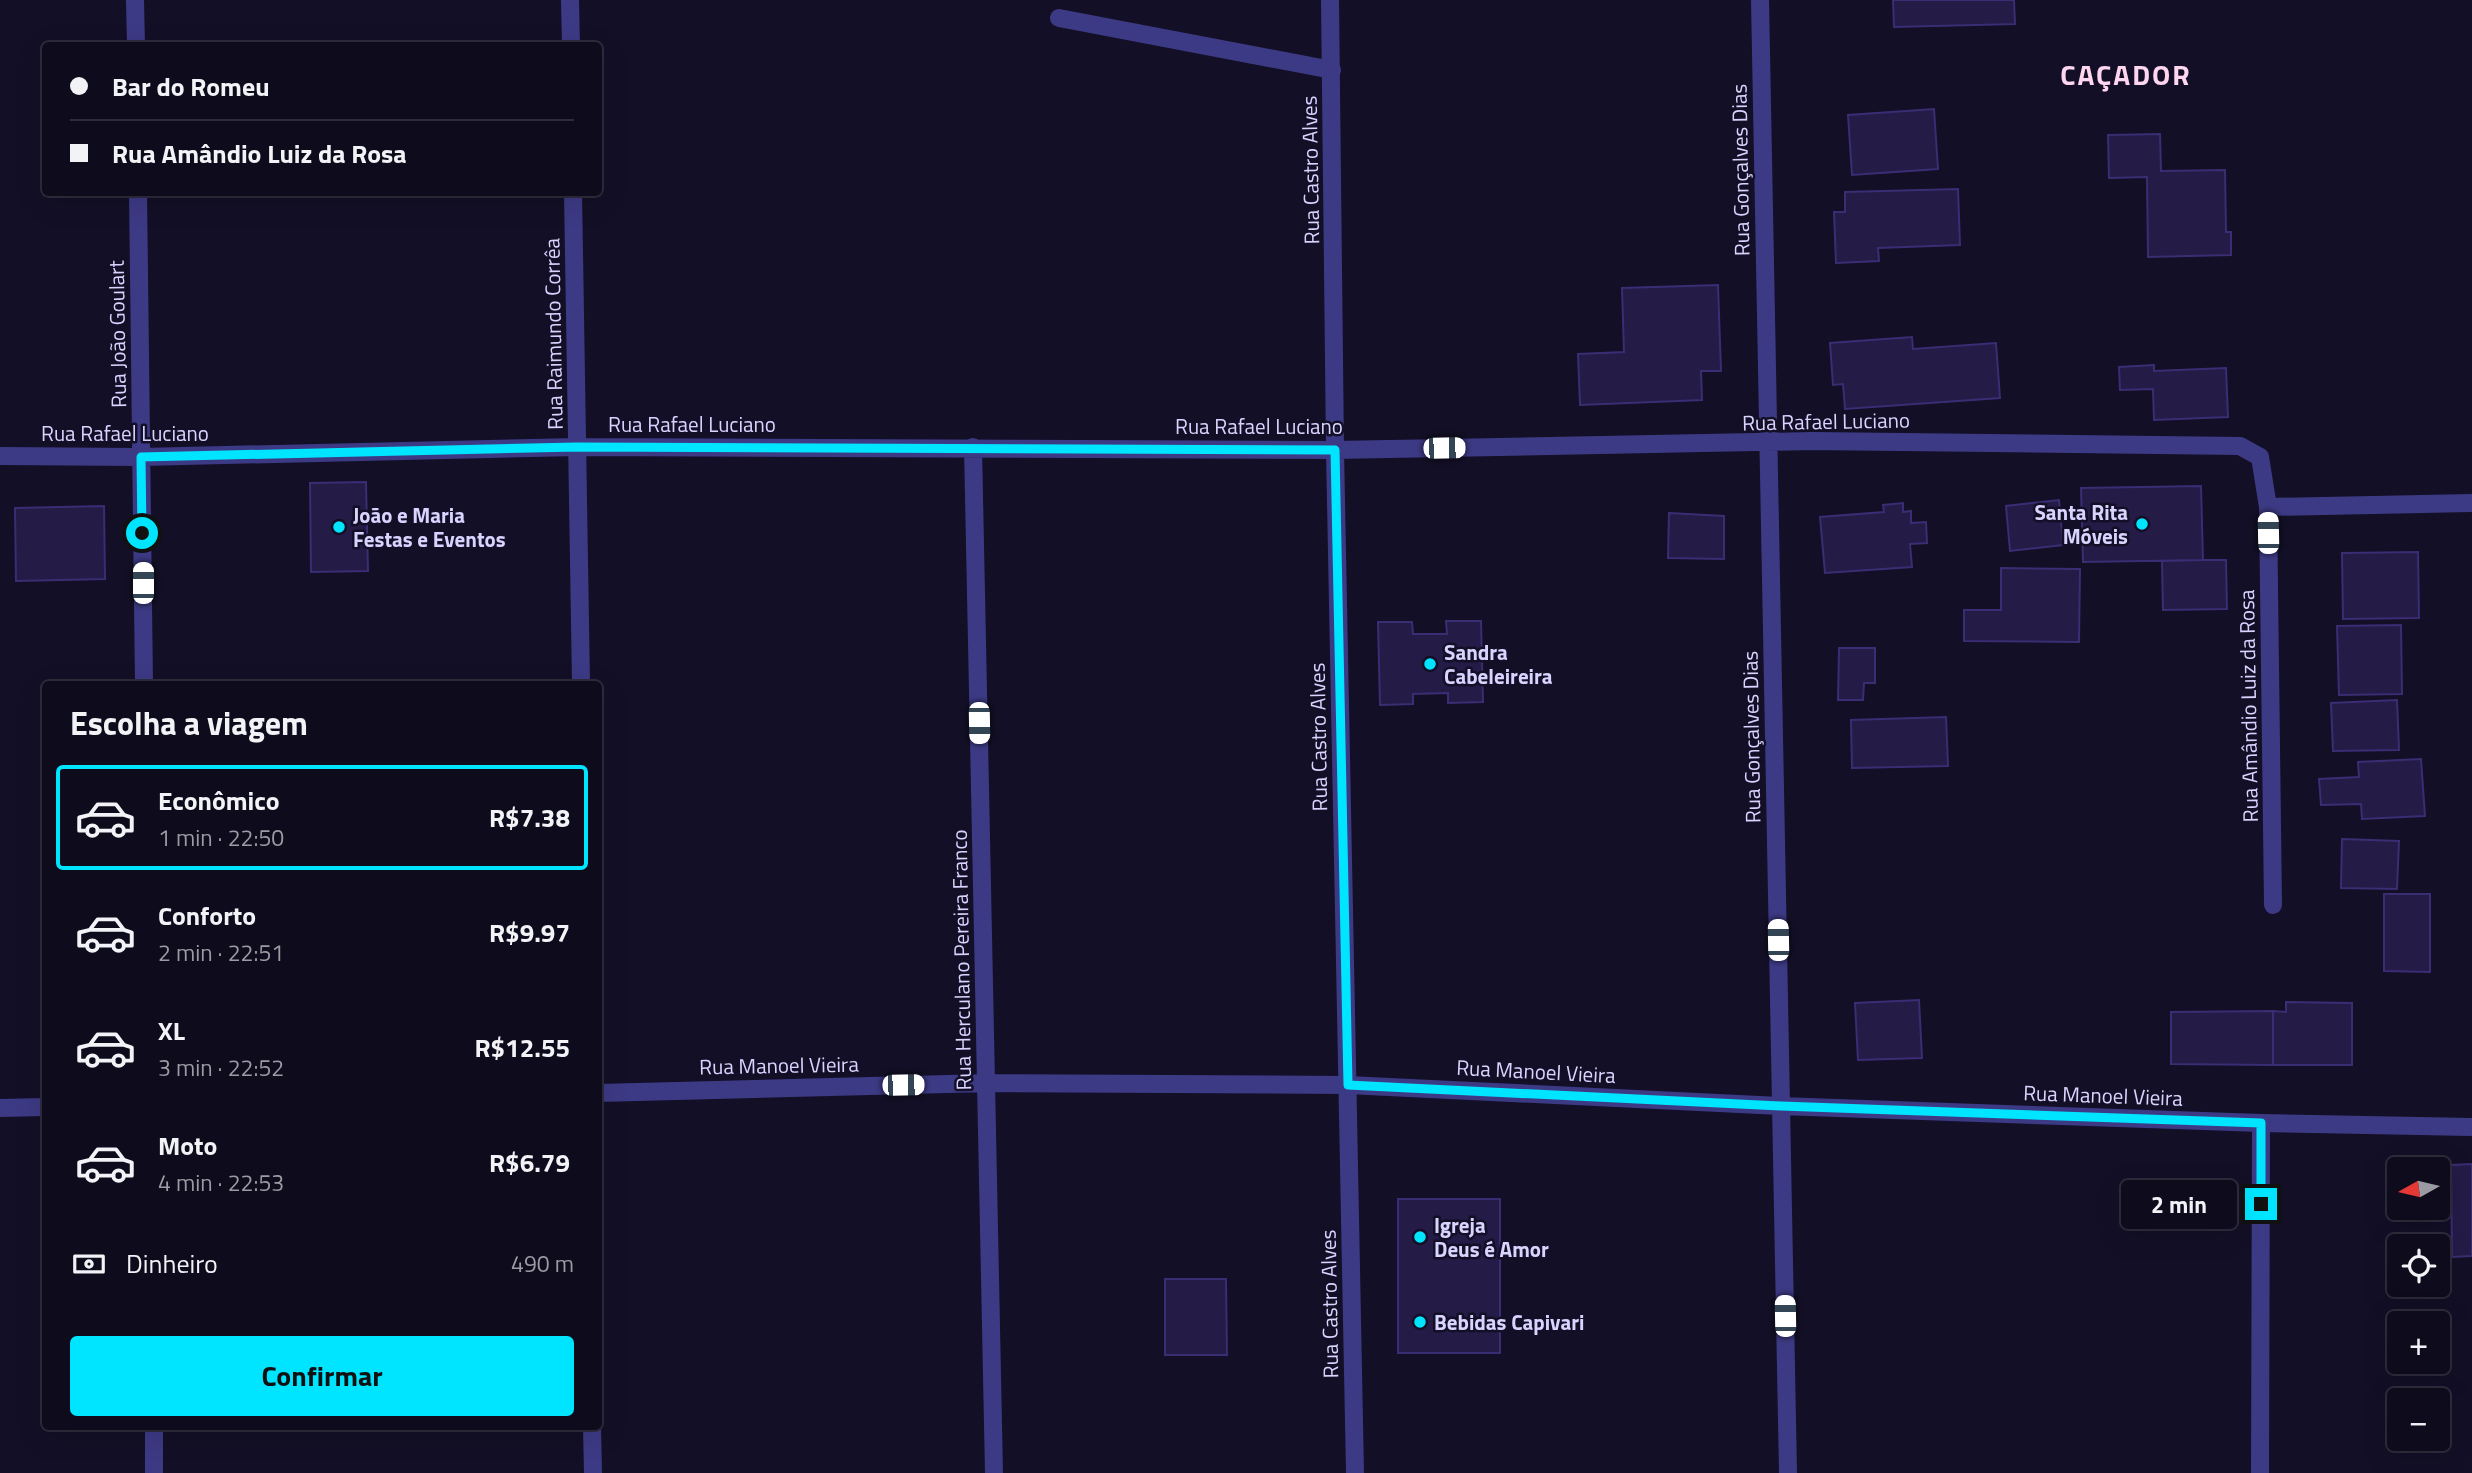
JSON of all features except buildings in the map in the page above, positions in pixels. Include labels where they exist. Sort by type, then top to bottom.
[{"type":"street","points":[[135,0],[136,42]]},
{"type":"street","points":[[570,0],[571,42]]},
{"type":"street","name":"Rua Castro Alves","points":[[1331,0],[1335,450],[1355,1473]]},
{"type":"street","name":"Rua Gonçalves Dias","points":[[1760,0],[1788,1473]]},
{"type":"street","points":[[1059,18],[1332,70]]},
{"type":"street","name":"Rua João Goulart","points":[[138,196],[144,681]]},
{"type":"street","name":"Rua Raimundo Corrêa","points":[[573,196],[581,681]]},
{"type":"street","name":"Rua Rafael Luciano","points":[[0,456],[141,457],[577,447],[1335,450],[1813,442],[2241,446],[2260,457],[2268,506]]},
{"type":"street","name":"Rua Herculano Pereira Franco","points":[[973,447],[995,1473]]},
{"type":"street","points":[[2268,506],[2472,503]]},
{"type":"street","name":"Rua Amândio Luiz da Rosa","points":[[2268,506],[2273,905]]},
{"type":"street","name":"Rua Manoel Vieira","points":[[602,1093],[986,1083],[1348,1085],[1781,1106],[2261,1123],[2472,1127]]},
{"type":"street","points":[[0,1108],[42,1107]]},
{"type":"street","points":[[2260,1473],[2261,1123]]},
{"type":"street","points":[[154,1430],[155,1473]]},
{"type":"street","points":[[592,1430],[593,1473]]},
{"type":"place","name":"Santa Rita Móveis","points":[[2142,524]]},
{"type":"place","name":"João e Maria Festas e Eventos","points":[[339,527]]},
{"type":"place","name":"Sandra Cabeleireira","points":[[1430,664]]},
{"type":"place","name":"Igreja Deus é Amor","points":[[1420,1237]]},
{"type":"place","name":"Bebidas Capivari","points":[[1420,1322]]},
{"type":"district","name":"CAÇADOR","points":[[2126,74]]},
{"type":"route","points":[[142,533],[141,457],[577,447],[1335,450],[1348,1085],[1781,1106],[2261,1123],[2261,1204]]}]
